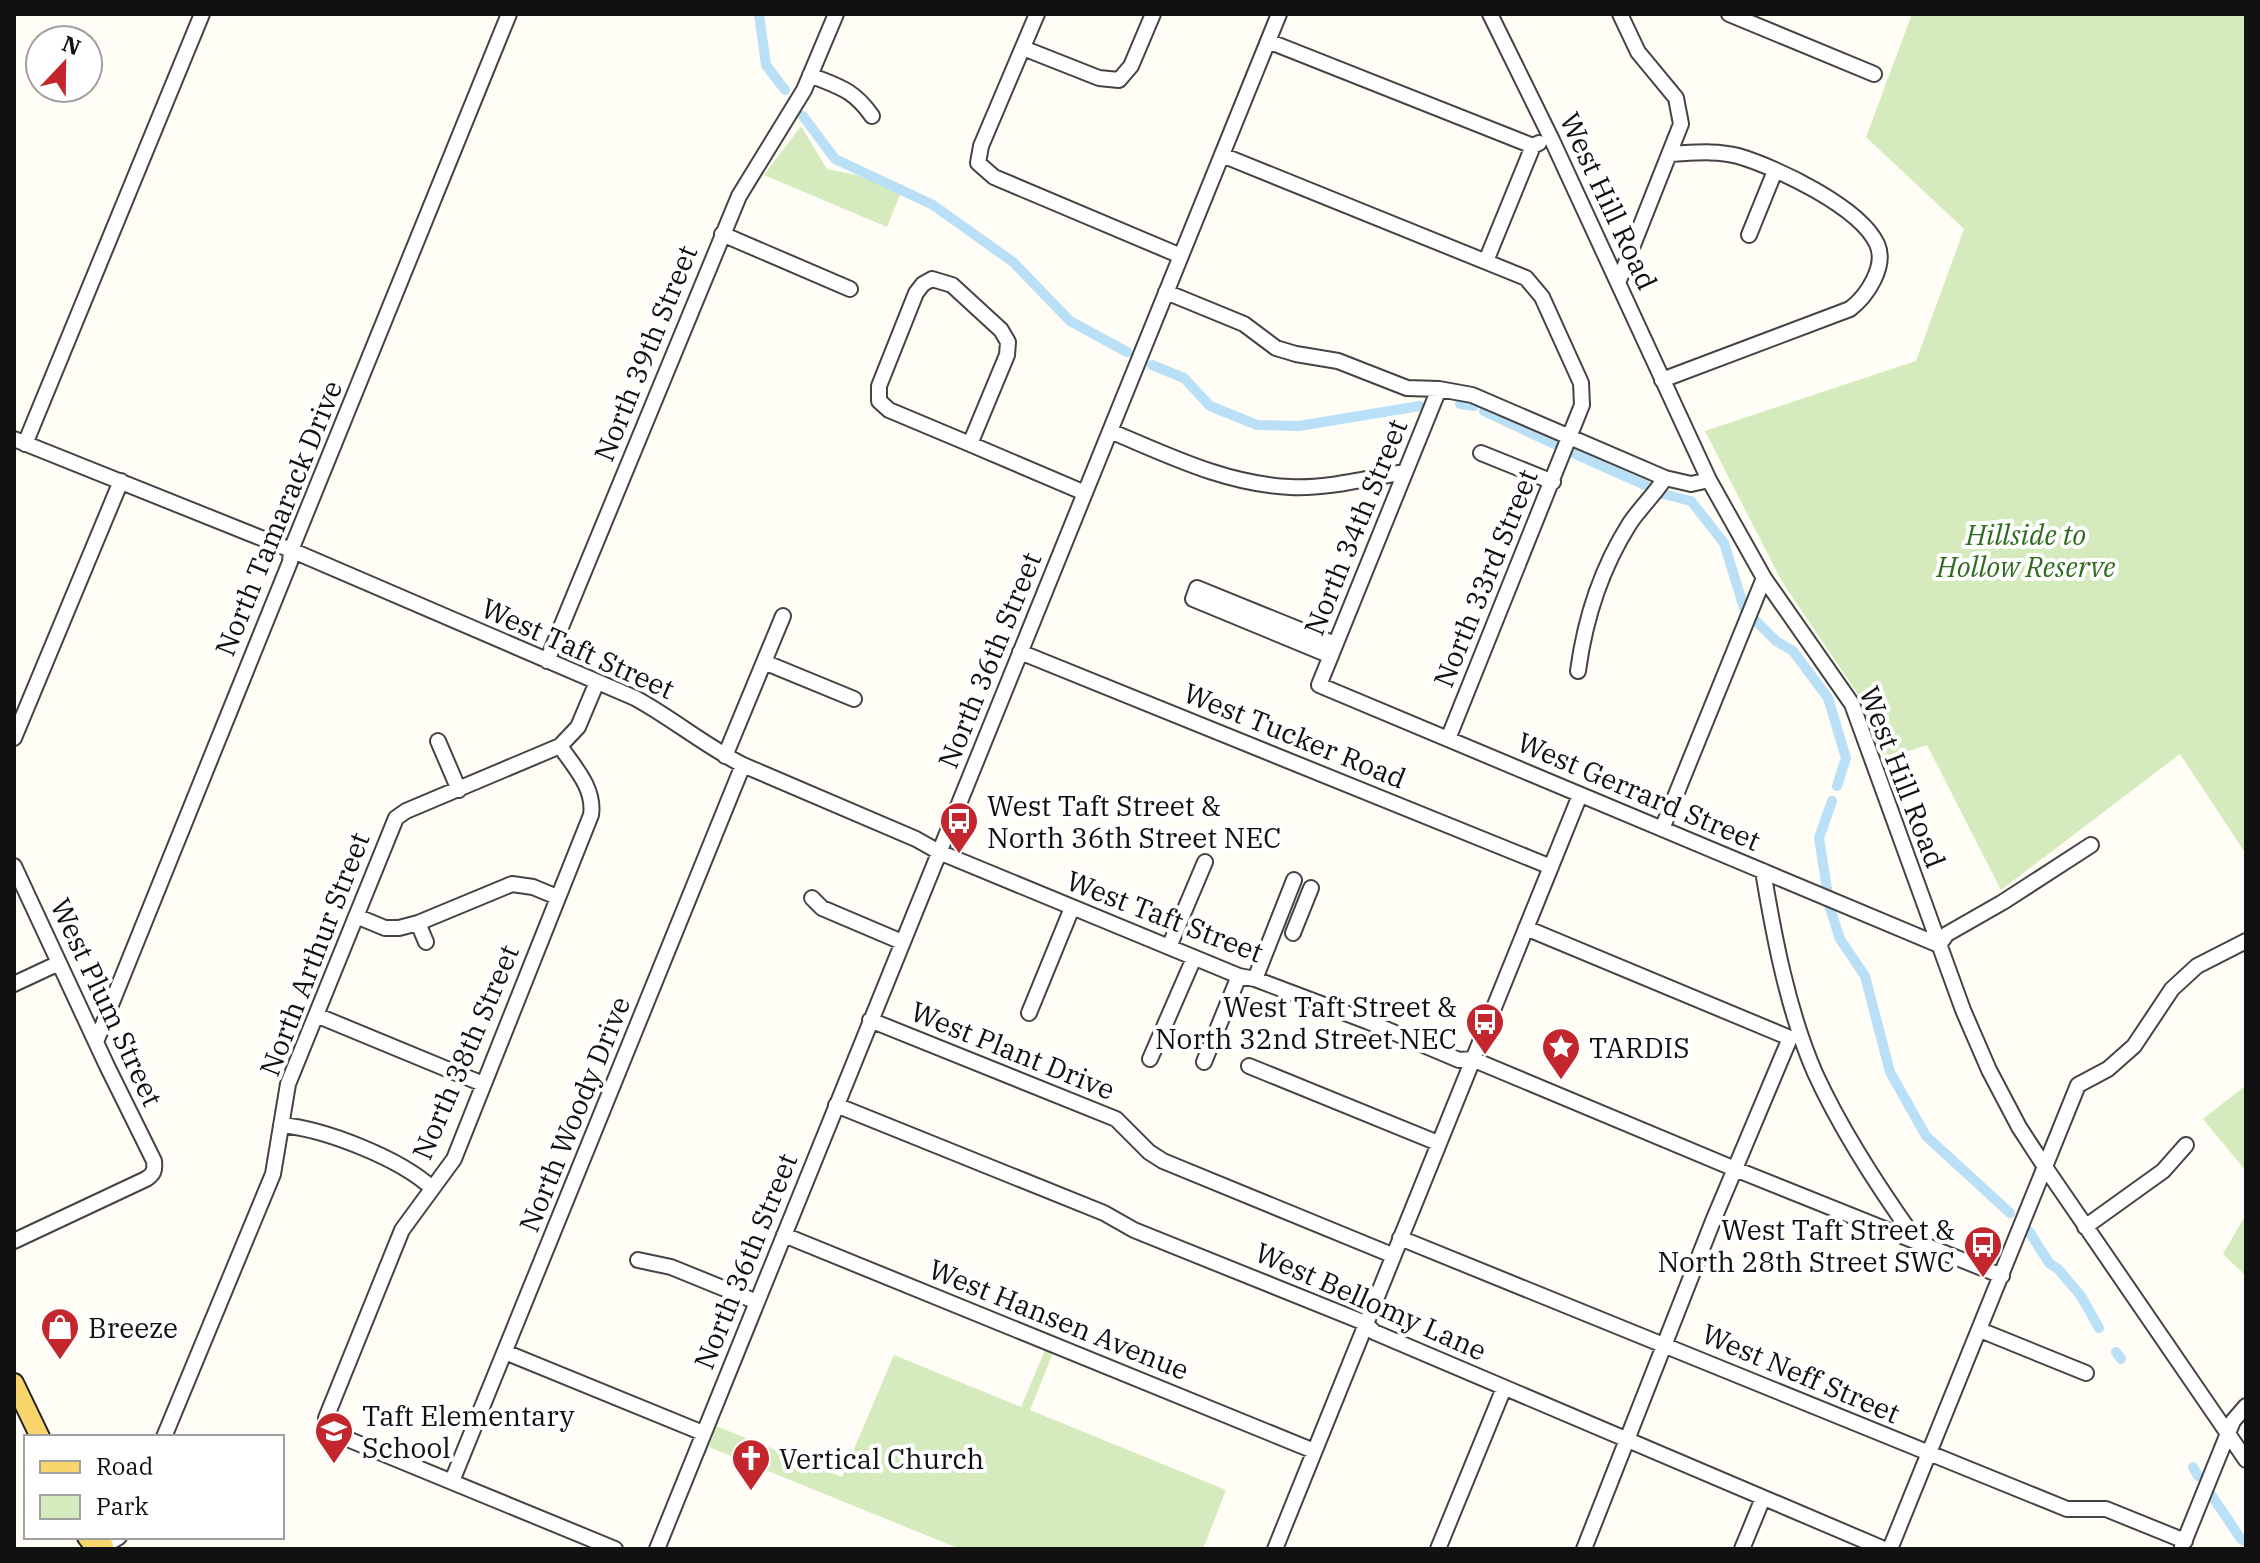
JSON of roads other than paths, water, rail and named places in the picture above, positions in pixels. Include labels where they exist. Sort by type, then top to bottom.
[{"type":"main road","points":[[14,1383],[40,1435]]},
{"type":"main road","points":[[88,1539],[96,1549],[107,1542]]},
{"type":"street","points":[[20,442],[202,14]]},
{"type":"street","name":"North Tamarack Drive","points":[[96,1042],[284,576],[291,550],[509,14]]},
{"type":"street","name":"North 39th Street","points":[[547,661],[742,189],[792,111],[836,14]]},
{"type":"street","points":[[1037,14],[981,146],[978,163],[994,177],[1181,256]]},
{"type":"street","points":[[1023,48],[1099,78],[1119,80],[1131,66],[1153,14]]},
{"type":"street","name":"West Hill Road","points":[[1490,14],[1551,138],[1709,480],[1764,578],[1852,704],[1939,945],[1989,1070],[2019,1127],[2045,1167],[2246,1460]]},
{"type":"street","points":[[1618,283],[1681,124],[1676,98],[1638,52],[1620,14]]},
{"type":"street","points":[[1729,14],[1874,74]]},
{"type":"street","name":"North 36th Street","points":[[657,1549],[1277,15]]},
{"type":"street","points":[[1268,41],[1533,146]]},
{"type":"street","points":[[810,75],[860,98],[872,116]]},
{"type":"street","points":[[1486,261],[1533,146],[1551,138]]},
{"type":"street","points":[[1662,380],[1850,309],[1868,291],[1879,262],[1879,248],[1872,235],[1833,200],[1811,187],[1738,156],[1670,154]]},
{"type":"street","name":"North 33rd Street","points":[[1222,155],[1526,278],[1542,297],[1581,383],[1582,405],[1448,739]]},
{"type":"street","points":[[1749,235],[1775,171]]},
{"type":"street","points":[[722,234],[850,289]]},
{"type":"street","points":[[970,444],[1007,355],[1008,342],[1001,330],[952,285],[932,279],[916,293],[879,386],[879,401],[889,410],[1085,493]]},
{"type":"street","points":[[1166,292],[1244,324],[1276,348],[1338,361],[1407,388],[1439,389],[1485,399],[1665,478],[1691,484],[1709,480]]},
{"type":"street","name":"North 34th Street","points":[[1319,685],[1439,389]]},
{"type":"street","points":[[1110,431],[1201,469],[1249,483],[1323,486],[1405,472]]},
{"type":"street","name":"West Taft Street","points":[[20,442],[291,550],[597,682],[670,717],[743,765],[1072,908],[1239,976],[1255,979],[1369,1022],[1459,1060],[1472,1059],[2002,1276]]},
{"type":"street","points":[[1481,453],[1553,482]]},
{"type":"street","points":[[1578,671],[1591,607],[1602,578],[1629,524],[1665,478]]},
{"type":"street","points":[[14,738],[121,481]]},
{"type":"street","points":[[1662,829],[1764,578]]},
{"type":"street","points":[[1197,588],[1333,650],[1193,599],[1197,588]]},
{"type":"street","points":[[725,756],[783,616]]},
{"type":"street","name":"West Tucker Road","points":[[1020,652],[1551,867]]},
{"type":"street","points":[[764,662],[854,699]]},
{"type":"street","points":[[560,746],[578,727],[597,682]]},
{"type":"street","name":"West Gerrard Street","points":[[1319,685],[1939,945]]},
{"type":"street","points":[[438,741],[459,790]]},
{"type":"street","name":"North Arthur Street","points":[[165,1435],[273,1174],[288,1084],[396,818],[560,746]]},
{"type":"street","name":"North 38th Street","points":[[452,1481],[328,1431],[326,1418],[402,1230],[454,1159],[591,815],[593,805],[587,786],[560,746]]},
{"type":"street","name":"North Woody Drive","points":[[452,1481],[743,765]]},
{"type":"street","points":[[1275,1549],[1580,795]]},
{"type":"street","points":[[1939,945],[1947,934],[2091,845]]},
{"type":"street","points":[[1169,947],[1205,862]]},
{"type":"street","name":"West Plum Street","points":[[14,866],[154,1161],[152,1175],[146,1179],[14,1241]]},
{"type":"street","points":[[1763,871],[1774,938],[1796,1035],[1841,1125],[1917,1240]]},
{"type":"street","points":[[1255,979],[1294,880]]},
{"type":"street","points":[[356,916],[385,928],[399,928],[512,884],[533,887],[557,897]]},
{"type":"street","points":[[1293,933],[1311,888]]},
{"type":"street","points":[[812,898],[822,908],[902,942]]},
{"type":"street","points":[[1029,1013],[1072,908]]},
{"type":"street","points":[[418,923],[426,942]]},
{"type":"street","points":[[1276,927],[1308,939]]},
{"type":"street","points":[[1526,928],[1796,1035]]},
{"type":"street","points":[[1887,1549],[1929,1454],[2078,1085],[2108,1069],[2134,1046],[2172,989],[2197,966],[2246,941]]},
{"type":"street","points":[[1150,1059],[1194,958]]},
{"type":"street","points":[[14,984],[59,963]]},
{"type":"street","points":[[1204,1062],[1239,976]]},
{"type":"street","points":[[316,1015],[483,1084]]},
{"type":"street","name":"West Plant Drive","points":[[870,1020],[1116,1119],[1149,1152],[1163,1161],[1392,1255]]},
{"type":"street","points":[[1584,1549],[1735,1169],[1796,1035]]},
{"type":"street","points":[[1249,1066],[1438,1143]]},
{"type":"street","name":"West Bellomy Lane","points":[[836,1105],[1365,1323],[1374,1332],[1887,1549]]},
{"type":"street","points":[[281,1125],[321,1133],[397,1164],[419,1176],[432,1188]]},
{"type":"street","points":[[2085,1227],[2163,1171],[2186,1145]]},
{"type":"street","name":"West Hansen Avenue","points":[[784,1235],[1314,1451]]},
{"type":"street","name":"West Neff Street","points":[[1400,1238],[2067,1509],[2106,1509],[2183,1545]]},
{"type":"street","points":[[638,1260],[671,1267],[757,1302]]},
{"type":"street","points":[[1980,1330],[2086,1373]]},
{"type":"street","points":[[505,1352],[703,1433]]},
{"type":"street","points":[[1438,1549],[1504,1388]]},
{"type":"street","points":[[2183,1545],[2233,1421],[2246,1406]]},
{"type":"street","points":[[452,1481],[615,1549]]},
{"type":"street","points":[[1742,1549],[1763,1498]]},
{"type":"waterway","points":[[759,14],[766,65],[785,90]]},
{"type":"waterway","points":[[803,116],[835,159],[933,205],[1013,262],[1070,321],[1127,352]]},
{"type":"waterway","points":[[1152,365],[1184,378],[1210,406],[1257,425],[1299,426],[1420,406]]},
{"type":"waterway","points":[[1460,404],[1474,406]]},
{"type":"waterway","points":[[1484,411],[1554,444]]},
{"type":"waterway","points":[[1575,454],[1649,487]]},
{"type":"waterway","points":[[1663,494],[1691,501],[1724,543],[1744,608]]},
{"type":"waterway","points":[[1755,620],[1776,641],[1793,651],[1828,698],[1846,758],[1837,786]]},
{"type":"waterway","points":[[1828,895],[1819,838],[1832,801]]},
{"type":"waterway","points":[[1829,905],[1840,939],[1865,976],[1890,1072],[1926,1136],[2010,1213]]},
{"type":"waterway","points":[[2029,1231],[2049,1263],[2081,1296],[2099,1328]]},
{"type":"waterway","points":[[2116,1352],[2121,1359]]},
{"type":"waterway","points":[[2193,1467],[2198,1476]]},
{"type":"waterway","points":[[2210,1493],[2246,1542]]},
{"type":"place","name":"West Taft Street & North 36th Street NEC","points":[[959,855]]},
{"type":"place","name":"West Taft Street & North 32nd Street NEC","points":[[1485,1056]]},
{"type":"place","name":"TARDIS","points":[[1561,1081]]},
{"type":"place","name":"West Taft Street & North 28th Street SWC","points":[[1983,1279]]},
{"type":"place","name":"Breeze","points":[[60,1361]]},
{"type":"place","name":"Taft Elementary School","points":[[334,1465]]},
{"type":"place","name":"Vertical Church","points":[[751,1492]]},
{"type":"park label","name":"Hillside to Hollow Reserve","points":[[2026,550]]}]
